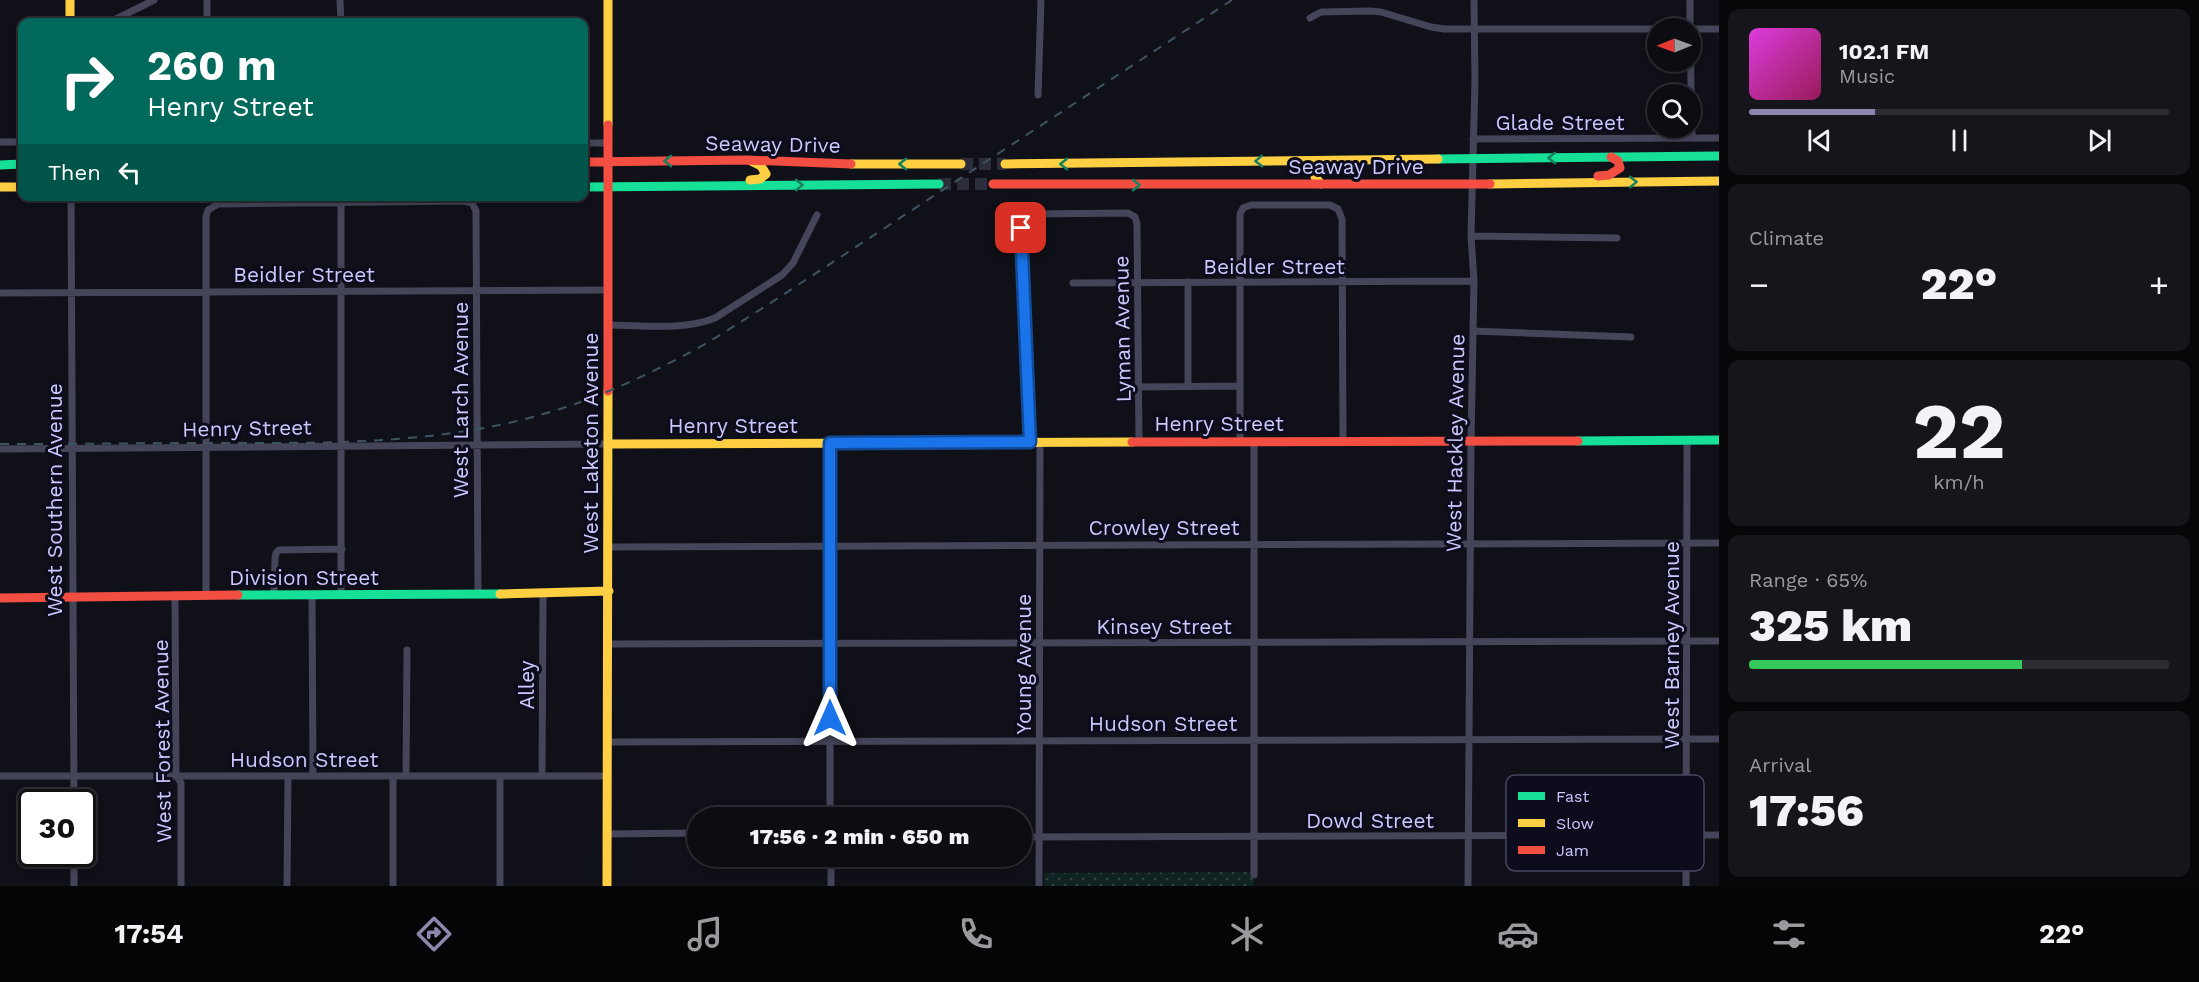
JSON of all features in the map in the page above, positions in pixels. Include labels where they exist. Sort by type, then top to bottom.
[{"type":"main road","points":[[69,0],[69,18]]},
{"type":"main road","name":"West Laketon Avenue","points":[[608,0],[608,886]]},
{"type":"main road","name":"Seaway Drive","points":[[1005,164],[1719,156]]},
{"type":"main road","points":[[1490,183],[1510,177],[1609,175],[1616,172],[1620,165],[1611,157]]},
{"type":"main road","points":[[1321,184],[1316,180],[1315,172],[1325,166],[1447,164],[1457,159]]},
{"type":"main road","points":[[626,187],[638,181],[764,178],[766,174],[764,168],[747,160]]},
{"type":"main road","name":"Seaway Drive","points":[[588,163],[747,160],[828,164],[961,164]]},
{"type":"main road","points":[[0,165],[18,164]]},
{"type":"main road","name":"Seaway Drive","points":[[993,184],[1472,184],[1719,181]]},
{"type":"main road","name":"Seaway Drive","points":[[588,187],[939,184]]},
{"type":"main road","points":[[0,187],[18,187]]},
{"type":"main road","name":"Henry Street","points":[[609,444],[1719,440]]},
{"type":"main road","name":"Division Street","points":[[0,598],[206,593],[478,595],[609,591]]},
{"type":"street","points":[[118,18],[154,0]]},
{"type":"street","points":[[207,0],[207,18]]},
{"type":"street","points":[[340,0],[341,18]]},
{"type":"street","points":[[1038,95],[1041,0]]},
{"type":"street","name":"West Hackley Avenue","points":[[1468,886],[1474,281],[1472,184],[1475,84],[1474,0]]},
{"type":"street","points":[[1690,0],[1690,18]]},
{"type":"street","points":[[1310,18],[1321,12],[1370,11],[1381,12],[1431,27],[1647,29]]},
{"type":"street","points":[[1701,29],[1719,29]]},
{"type":"street","name":"Glade Street","points":[[1473,139],[1692,138]]},
{"type":"street","name":"Glade Street","points":[[1701,138],[1719,138]]},
{"type":"street","points":[[0,142],[18,142]]},
{"type":"street","points":[[588,143],[609,143]]},
{"type":"street","name":"West Southern Avenue","points":[[71,201],[74,789]]},
{"type":"street","name":"West Larch Avenue","points":[[342,202],[464,201],[475,206],[478,595]]},
{"type":"street","points":[[206,593],[206,218],[211,207],[218,204],[342,202],[341,594]]},
{"type":"street","points":[[1240,441],[1239,218],[1243,208],[1251,205],[1324,205],[1338,209],[1342,219],[1343,441]]},
{"type":"street","name":"Lyman Avenue","points":[[1030,442],[1021,228],[1025,219],[1031,214],[1128,213],[1135,217],[1137,224],[1139,441]]},
{"type":"street","points":[[608,325],[683,324],[715,318],[782,275],[793,263],[818,215]]},
{"type":"street","points":[[1472,236],[1617,238]]},
{"type":"street","name":"Beidler Street","points":[[1073,283],[1474,281]]},
{"type":"street","points":[[1188,282],[1188,386]]},
{"type":"street","name":"Beidler Street","points":[[0,292],[608,290]]},
{"type":"street","points":[[1473,331],[1630,337]]},
{"type":"street","points":[[1139,387],[1240,386]]},
{"type":"street","name":"Young Avenue","points":[[1039,886],[1041,441]]},
{"type":"street","name":"West Barney Avenue","points":[[1687,441],[1688,775]]},
{"type":"street","points":[[1254,442],[1254,875]]},
{"type":"street","points":[[830,443],[830,807]]},
{"type":"street","name":"Henry Street","points":[[0,449],[609,444]]},
{"type":"street","name":"Crowley Street","points":[[608,547],[1719,543]]},
{"type":"street","points":[[274,595],[275,558],[279,550],[342,549]]},
{"type":"street","name":"Alley","points":[[542,776],[543,594]]},
{"type":"street","name":"West Forest Avenue","points":[[176,595],[176,775],[181,783],[181,886]]},
{"type":"street","points":[[312,595],[313,776]]},
{"type":"street","name":"Kinsey Street","points":[[609,644],[1719,641]]},
{"type":"street","points":[[406,773],[407,650]]},
{"type":"street","name":"Hudson Street","points":[[608,742],[1719,739]]},
{"type":"street","name":"Hudson Street","points":[[0,776],[393,776],[406,773],[500,777],[608,777]]},
{"type":"street","points":[[287,886],[288,776]]},
{"type":"street","points":[[393,776],[393,886]]},
{"type":"street","points":[[500,777],[500,886]]},
{"type":"street","points":[[608,834],[687,833]]},
{"type":"street","name":"Dowd Street","points":[[1032,837],[1506,837]]},
{"type":"street","points":[[74,867],[75,886]]},
{"type":"street","points":[[831,867],[831,886]]},
{"type":"street","name":"West Barney Avenue","points":[[1686,871],[1686,886]]},
{"type":"green space","points":[[1254,872],[1254,886],[1044,886],[1044,873]]},
{"type":"tunnel","points":[[961,164],[1005,164]]},
{"type":"tunnel","points":[[939,184],[993,184]]},
{"type":"railway","points":[[0,444],[311,443],[395,439],[478,429],[519,421],[560,409],[641,377],[718,336],[1232,0]]},
{"type":"traffic: fast","points":[[1438,159],[1719,156]]},
{"type":"traffic: fast","points":[[0,165],[18,164]]},
{"type":"traffic: fast","points":[[588,187],[939,184]]},
{"type":"traffic: fast","points":[[1578,441],[1719,440]]},
{"type":"traffic: fast","points":[[238,595],[500,594]]},
{"type":"traffic: slow","points":[[70,0],[70,18]]},
{"type":"traffic: slow","points":[[608,0],[608,125]]},
{"type":"traffic: slow","points":[[1005,164],[1438,159]]},
{"type":"traffic: slow","points":[[750,180],[760,179],[766,174],[761,166],[751,161]]},
{"type":"traffic: slow","points":[[851,164],[961,164]]},
{"type":"traffic: slow","points":[[1321,184],[1315,177],[1316,170],[1320,167],[1333,166]]},
{"type":"traffic: slow","points":[[1490,184],[1719,181]]},
{"type":"traffic: slow","points":[[0,187],[18,187]]},
{"type":"traffic: slow","points":[[607,886],[608,391]]},
{"type":"traffic: slow","points":[[609,444],[1132,442]]},
{"type":"traffic: slow","points":[[500,594],[609,591]]},
{"type":"traffic: jam","points":[[608,125],[608,391]]},
{"type":"traffic: jam","points":[[1598,176],[1609,175],[1620,168],[1618,161],[1611,157]]},
{"type":"traffic: jam","points":[[588,162],[747,160],[851,164]]},
{"type":"traffic: jam","points":[[993,184],[1490,184]]},
{"type":"traffic: jam","points":[[1132,442],[1578,441]]},
{"type":"traffic: jam","points":[[0,598],[238,595]]},
{"type":"route","points":[[830,718],[830,443],[1030,442],[1021,228]]}]
